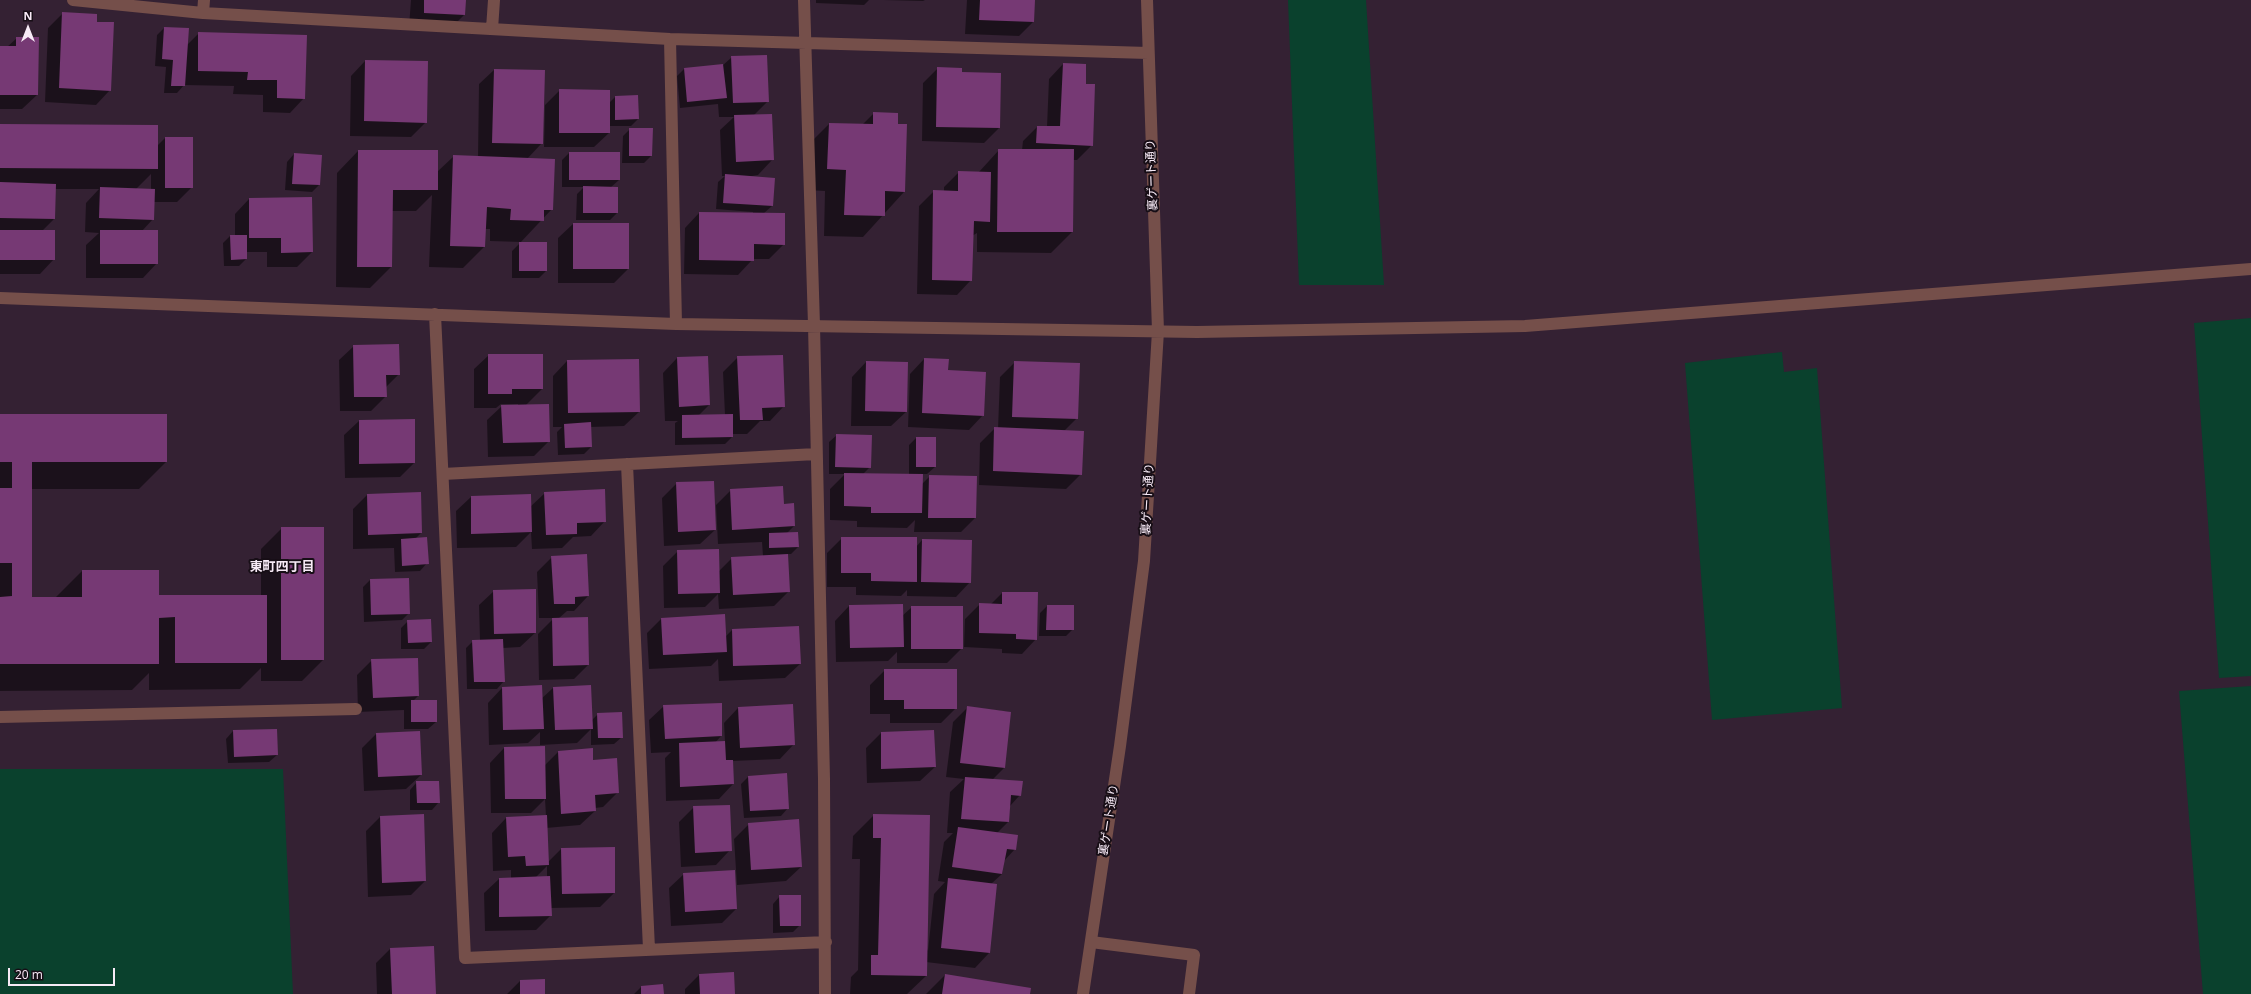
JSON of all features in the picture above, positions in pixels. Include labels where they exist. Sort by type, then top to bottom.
[{"type":"street","points":[[73,0],[203,13],[670,39],[1148,53]]},
{"type":"street","points":[[203,13],[204,0]]},
{"type":"street","points":[[492,29],[494,0]]},
{"type":"street","points":[[804,0],[804,43],[814,325],[826,942],[825,994]]},
{"type":"street","name":"裏ゲート通り","points":[[1083,994],[1120,746],[1144,561],[1158,331],[1147,0]]},
{"type":"street","points":[[670,39],[676,324]]},
{"type":"street","points":[[0,298],[676,324],[1197,332],[1525,326],[2251,269]]},
{"type":"street","points":[[435,314],[465,958],[826,942]]},
{"type":"street","points":[[442,474],[816,454]]},
{"type":"street","points":[[627,464],[649,949]]},
{"type":"street","points":[[0,717],[356,709]]},
{"type":"street","points":[[1090,942],[1194,955],[1188,994]]},
{"type":"green space","points":[[1288,0],[1366,0],[1384,285],[1299,285]]},
{"type":"green space","points":[[2251,318],[2251,676],[2219,678],[2194,323]]},
{"type":"green space","points":[[1782,352],[1784,372],[1817,368],[1842,708],[1712,720],[1685,363]]},
{"type":"green space","points":[[2251,686],[2251,994],[2203,994],[2179,691]]},
{"type":"green space","points":[[0,769],[283,769],[293,994],[0,994]]},
{"type":"building","points":[[424,0],[466,0],[465,15],[424,13]]},
{"type":"building","points":[[980,0],[1035,0],[1034,22],[979,20]]},
{"type":"building","points":[[62,12],[97,14],[97,22],[114,22],[111,91],[59,88]]},
{"type":"building","points":[[164,27],[189,28],[185,86],[171,86],[173,60],[162,59]]},
{"type":"building","points":[[198,32],[307,35],[305,99],[277,98],[277,80],[247,80],[248,72],[198,71]]},
{"type":"building","points":[[16,37],[39,37],[38,95],[0,95],[0,46],[16,46]]},
{"type":"building","points":[[767,55],[769,102],[733,103],[731,56]]},
{"type":"building","points":[[365,60],[428,61],[427,123],[364,121]]},
{"type":"building","points":[[1063,63],[1086,64],[1086,84],[1095,84],[1093,146],[1036,143],[1037,126],[1060,126]]},
{"type":"building","points":[[723,64],[727,98],[687,102],[684,68]]},
{"type":"building","points":[[937,67],[962,68],[962,72],[1001,73],[1000,128],[936,127]]},
{"type":"building","points":[[494,69],[545,70],[543,144],[492,143]]},
{"type":"building","points":[[559,89],[610,90],[610,133],[559,133]]},
{"type":"building","points":[[638,95],[639,119],[615,120],[615,96]]},
{"type":"building","points":[[873,112],[898,113],[898,124],[907,124],[905,192],[885,191],[885,216],[844,215],[846,170],[827,169],[829,123],[873,124]]},
{"type":"building","points":[[772,114],[774,160],[736,162],[734,115]]},
{"type":"building","points":[[0,124],[158,125],[158,169],[0,168]]},
{"type":"building","points":[[629,128],[653,128],[652,156],[629,156]]},
{"type":"building","points":[[165,137],[193,137],[193,188],[165,188]]},
{"type":"building","points":[[998,149],[1074,149],[1073,232],[997,232]]},
{"type":"building","points":[[358,150],[438,150],[438,190],[393,190],[392,267],[357,267]]},
{"type":"building","points":[[569,152],[620,152],[620,180],[569,180]]},
{"type":"building","points":[[294,153],[322,155],[320,185],[292,184]]},
{"type":"building","points":[[453,155],[555,159],[553,210],[544,210],[544,221],[510,220],[511,209],[487,207],[485,247],[450,246]]},
{"type":"building","points":[[958,171],[991,172],[990,222],[974,221],[972,281],[932,280],[933,190],[958,191]]},
{"type":"building","points":[[725,174],[775,178],[773,206],[723,203]]},
{"type":"building","points":[[0,182],[56,184],[55,219],[0,218]]},
{"type":"building","points":[[583,186],[618,187],[618,213],[583,213]]},
{"type":"building","points":[[100,187],[155,189],[154,220],[99,218]]},
{"type":"building","points":[[312,197],[313,252],[281,253],[281,238],[249,238],[249,198]]},
{"type":"building","points":[[699,212],[785,213],[785,245],[754,244],[754,261],[699,260]]},
{"type":"building","points":[[573,223],[629,223],[629,269],[573,269]]},
{"type":"building","points":[[0,230],[55,230],[55,260],[0,260]]},
{"type":"building","points":[[100,230],[158,230],[158,264],[100,264]]},
{"type":"building","points":[[230,235],[247,235],[247,259],[231,260]]},
{"type":"building","points":[[519,242],[547,242],[547,271],[519,271]]},
{"type":"building","points":[[399,344],[400,375],[386,375],[387,397],[354,397],[353,345]]},
{"type":"building","points":[[488,354],[543,354],[543,389],[512,389],[512,394],[488,394]]},
{"type":"building","points":[[783,355],[785,407],[762,408],[763,420],[740,420],[737,356]]},
{"type":"building","points":[[708,356],[710,405],[679,407],[677,357]]},
{"type":"building","points":[[924,358],[949,359],[948,370],[986,372],[984,416],[922,413]]},
{"type":"building","points":[[639,359],[640,412],[568,413],[567,360]]},
{"type":"building","points":[[866,361],[908,362],[907,412],[865,411]]},
{"type":"building","points":[[1014,361],[1080,363],[1078,419],[1012,417]]},
{"type":"building","points":[[549,404],[550,442],[503,443],[501,405]]},
{"type":"building","points":[[0,414],[167,414],[167,462],[32,462],[32,597],[82,597],[82,570],[159,570],[159,595],[267,595],[267,663],[175,663],[175,617],[159,618],[159,664],[0,664],[0,597],[12,596],[12,563],[0,563],[0,488],[12,488],[12,462],[0,462]]},
{"type":"building","points":[[733,414],[733,437],[682,438],[682,415]]},
{"type":"building","points":[[415,419],[415,463],[359,464],[359,420]]},
{"type":"building","points":[[591,422],[592,447],[565,448],[564,424]]},
{"type":"building","points":[[994,427],[1084,431],[1082,475],[993,471]]},
{"type":"building","points":[[836,434],[872,435],[871,468],[835,467]]},
{"type":"building","points":[[916,437],[936,437],[936,467],[916,467]]},
{"type":"building","points":[[844,473],[923,474],[922,513],[871,513],[871,507],[844,506]]},
{"type":"building","points":[[929,475],[977,476],[976,518],[928,518]]},
{"type":"building","points":[[714,481],[716,530],[678,532],[676,482]]},
{"type":"building","points":[[783,486],[784,504],[794,503],[795,526],[732,530],[730,489]]},
{"type":"building","points":[[605,489],[606,522],[577,523],[577,534],[546,535],[544,492]]},
{"type":"building","points":[[421,492],[422,533],[368,535],[367,494]]},
{"type":"building","points":[[531,494],[532,532],[471,534],[471,496]]},
{"type":"building","points":[[281,527],[324,527],[324,660],[281,660]]},
{"type":"building","points":[[798,532],[799,547],[769,548],[769,533]]},
{"type":"building","points":[[427,537],[429,564],[402,566],[401,539]]},
{"type":"building","points":[[841,537],[917,537],[917,582],[871,581],[871,573],[841,573]]},
{"type":"building","points":[[922,539],[972,540],[971,583],[921,582]]},
{"type":"building","points":[[719,549],[720,593],[678,594],[677,550]]},
{"type":"building","points":[[587,554],[589,596],[575,597],[575,604],[554,604],[551,556]]},
{"type":"building","points":[[788,554],[790,592],[733,595],[731,557]]},
{"type":"building","points":[[409,578],[410,614],[371,615],[370,579]]},
{"type":"building","points":[[536,589],[536,633],[494,634],[493,590]]},
{"type":"building","points":[[1002,592],[1038,592],[1037,640],[1016,639],[1016,634],[979,633],[979,603],[1002,604]]},
{"type":"building","points":[[903,604],[904,647],[850,648],[849,605]]},
{"type":"building","points":[[1047,605],[1074,605],[1074,630],[1046,630]]},
{"type":"building","points":[[911,606],[963,606],[963,649],[911,649]]},
{"type":"building","points":[[725,614],[727,652],[663,655],[661,618]]},
{"type":"building","points":[[588,617],[589,665],[553,666],[552,618]]},
{"type":"building","points":[[431,619],[432,642],[408,643],[407,620]]},
{"type":"building","points":[[799,626],[801,664],[733,666],[732,629]]},
{"type":"building","points":[[503,639],[505,682],[474,682],[472,640]]},
{"type":"building","points":[[418,658],[419,696],[373,698],[371,659]]},
{"type":"building","points":[[884,669],[957,669],[957,709],[904,709],[904,700],[884,700]]},
{"type":"building","points":[[542,685],[544,729],[503,730],[502,687]]},
{"type":"building","points":[[591,685],[593,729],[555,730],[553,687]]},
{"type":"building","points":[[411,700],[437,700],[437,722],[411,722]]},
{"type":"building","points":[[722,703],[722,736],[665,739],[663,705]]},
{"type":"building","points":[[793,704],[795,745],[740,748],[738,707]]},
{"type":"building","points":[[967,706],[1011,712],[1005,768],[960,763]]},
{"type":"building","points":[[622,712],[623,738],[598,738],[597,713]]},
{"type":"building","points":[[277,729],[278,755],[234,757],[233,730]]},
{"type":"building","points":[[934,730],[936,767],[881,769],[881,732]]},
{"type":"building","points":[[420,731],[422,775],[378,777],[376,733]]},
{"type":"building","points":[[725,741],[726,760],[733,760],[734,784],[680,787],[679,743]]},
{"type":"building","points":[[545,746],[546,799],[505,799],[504,747]]},
{"type":"building","points":[[593,748],[593,760],[617,758],[619,793],[595,795],[596,811],[561,814],[558,751]]},
{"type":"building","points":[[787,773],[789,809],[750,811],[748,776]]},
{"type":"building","points":[[965,777],[1023,781],[1021,796],[1011,795],[1009,822],[961,819]]},
{"type":"building","points":[[416,781],[439,781],[440,803],[417,803]]},
{"type":"building","points":[[730,805],[732,851],[695,853],[693,806]]},
{"type":"building","points":[[424,814],[426,881],[382,883],[380,816]]},
{"type":"building","points":[[873,814],[930,815],[927,976],[871,975],[871,955],[878,955],[881,838],[873,838]]},
{"type":"building","points":[[547,815],[549,865],[526,866],[525,856],[508,857],[506,817]]},
{"type":"building","points":[[799,819],[802,867],[751,870],[748,823]]},
{"type":"building","points":[[958,827],[1018,835],[1016,850],[1007,849],[1002,874],[952,867]]},
{"type":"building","points":[[615,847],[615,893],[562,894],[561,848]]},
{"type":"building","points":[[735,870],[737,909],[685,912],[683,873]]},
{"type":"building","points":[[550,876],[552,916],[499,917],[499,878]]},
{"type":"building","points":[[948,878],[997,884],[990,953],[941,948]]},
{"type":"building","points":[[779,895],[801,895],[801,926],[780,926]]},
{"type":"building","points":[[434,946],[436,994],[392,994],[390,948]]},
{"type":"building","points":[[734,972],[735,994],[700,994],[699,974]]},
{"type":"building","points":[[945,974],[1031,988],[1030,994],[942,994]]},
{"type":"building","points":[[545,979],[545,994],[520,994],[520,980]]},
{"type":"building","points":[[663,984],[664,994],[641,994],[641,986]]},
{"type":"district","name":"東町四丁目","points":[[282,567]]}]
